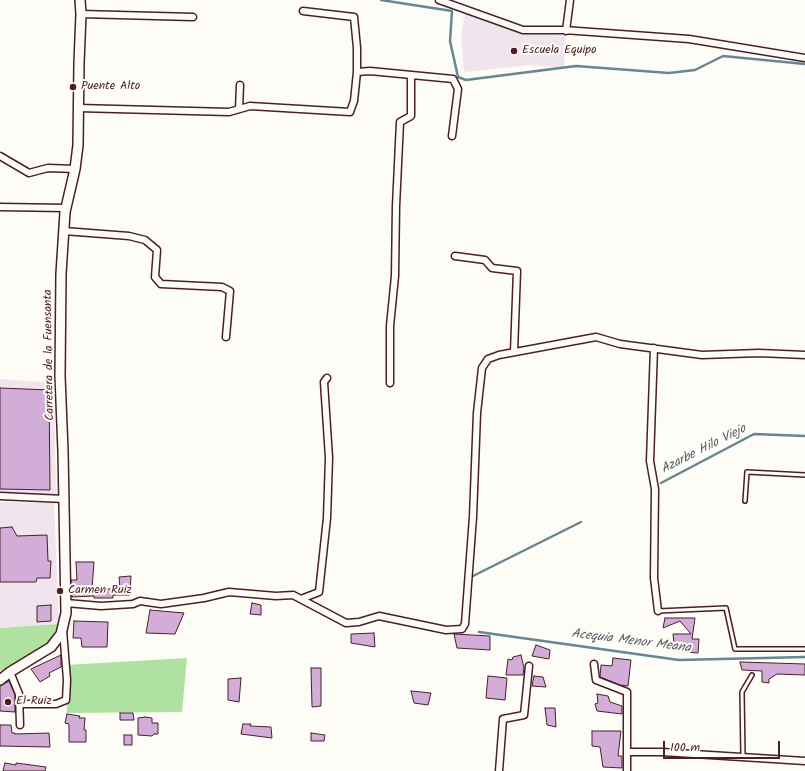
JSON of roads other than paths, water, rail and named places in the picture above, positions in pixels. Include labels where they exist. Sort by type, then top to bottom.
[{"type":"main road","name":"Carretera de la Fuensanta","points":[[0,680],[10,672],[51,647],[61,634],[66,613],[64,451],[60,376],[61,274],[66,208],[75,169],[78,145],[80,0]]},
{"type":"street","points":[[439,0],[523,30],[566,30],[688,39],[805,58]]},
{"type":"street","points":[[566,30],[570,0]]},
{"type":"street","points":[[78,108],[229,112],[250,106],[350,112],[354,101],[357,72],[357,48],[354,17],[303,11]]},
{"type":"street","points":[[81,14],[193,17]]},
{"type":"street","points":[[357,72],[370,71],[453,79],[458,89],[452,136]]},
{"type":"street","points":[[390,384],[390,326],[395,276],[396,206],[400,122],[411,116],[411,75]]},
{"type":"street","points":[[239,110],[240,85]]},
{"type":"street","points":[[0,156],[30,173],[48,168],[75,169]]},
{"type":"street","points":[[0,207],[66,208]]},
{"type":"street","points":[[64,231],[129,236],[145,240],[157,250],[155,277],[161,284],[222,287],[230,291],[226,337]]},
{"type":"street","points":[[455,256],[485,260],[492,268],[518,271],[514,352]]},
{"type":"street","points":[[66,603],[100,606],[133,604],[140,601],[161,604],[204,598],[229,592],[276,596],[293,595],[346,623],[359,622],[379,616],[446,630],[462,629],[465,624],[473,517],[477,413],[482,368],[488,359],[498,354],[596,337],[620,344],[702,355],[760,353],[805,355]]},
{"type":"street","points":[[654,348],[650,461],[655,489],[654,578],[658,611]]},
{"type":"street","points":[[301,599],[320,592],[327,511],[329,458],[324,382],[327,378]]},
{"type":"street","points":[[0,496],[64,499]]},
{"type":"street","points":[[20,704],[56,704],[66,700],[67,680],[63,626]]},
{"type":"street","points":[[594,664],[596,680],[627,692],[627,771]]},
{"type":"street","points":[[499,771],[503,719],[524,715],[529,666]]},
{"type":"street","points":[[10,672],[19,694],[20,725]]},
{"type":"street","points":[[627,752],[662,752],[805,761]]},
{"type":"lane","points":[[745,501],[746,472],[805,475]]},
{"type":"lane","points":[[658,611],[726,608],[735,649],[805,649]]},
{"type":"lane","points":[[742,757],[742,692],[752,675]]},
{"type":"waterway","points":[[381,0],[452,11],[450,41],[458,77],[466,80],[576,66],[669,73],[695,70],[723,56],[805,64]]},
{"type":"waterway","name":"Azarbe Hilo Viejo","points":[[661,483],[754,434],[805,436]]},
{"type":"waterway","name":"Azarbe Hilo Viejo","points":[[470,575],[473,576],[581,522]]},
{"type":"waterway","name":"Acequia Menor Meana","points":[[479,632],[679,660],[805,657]]},
{"type":"place","name":"Escuela Equipo","points":[[514,51]]},
{"type":"place","name":"Puente Alto","points":[[73,87]]},
{"type":"place","name":"Carmen Ruiz","points":[[60,591]]},
{"type":"place","name":"El Ruiz","points":[[8,702]]}]
